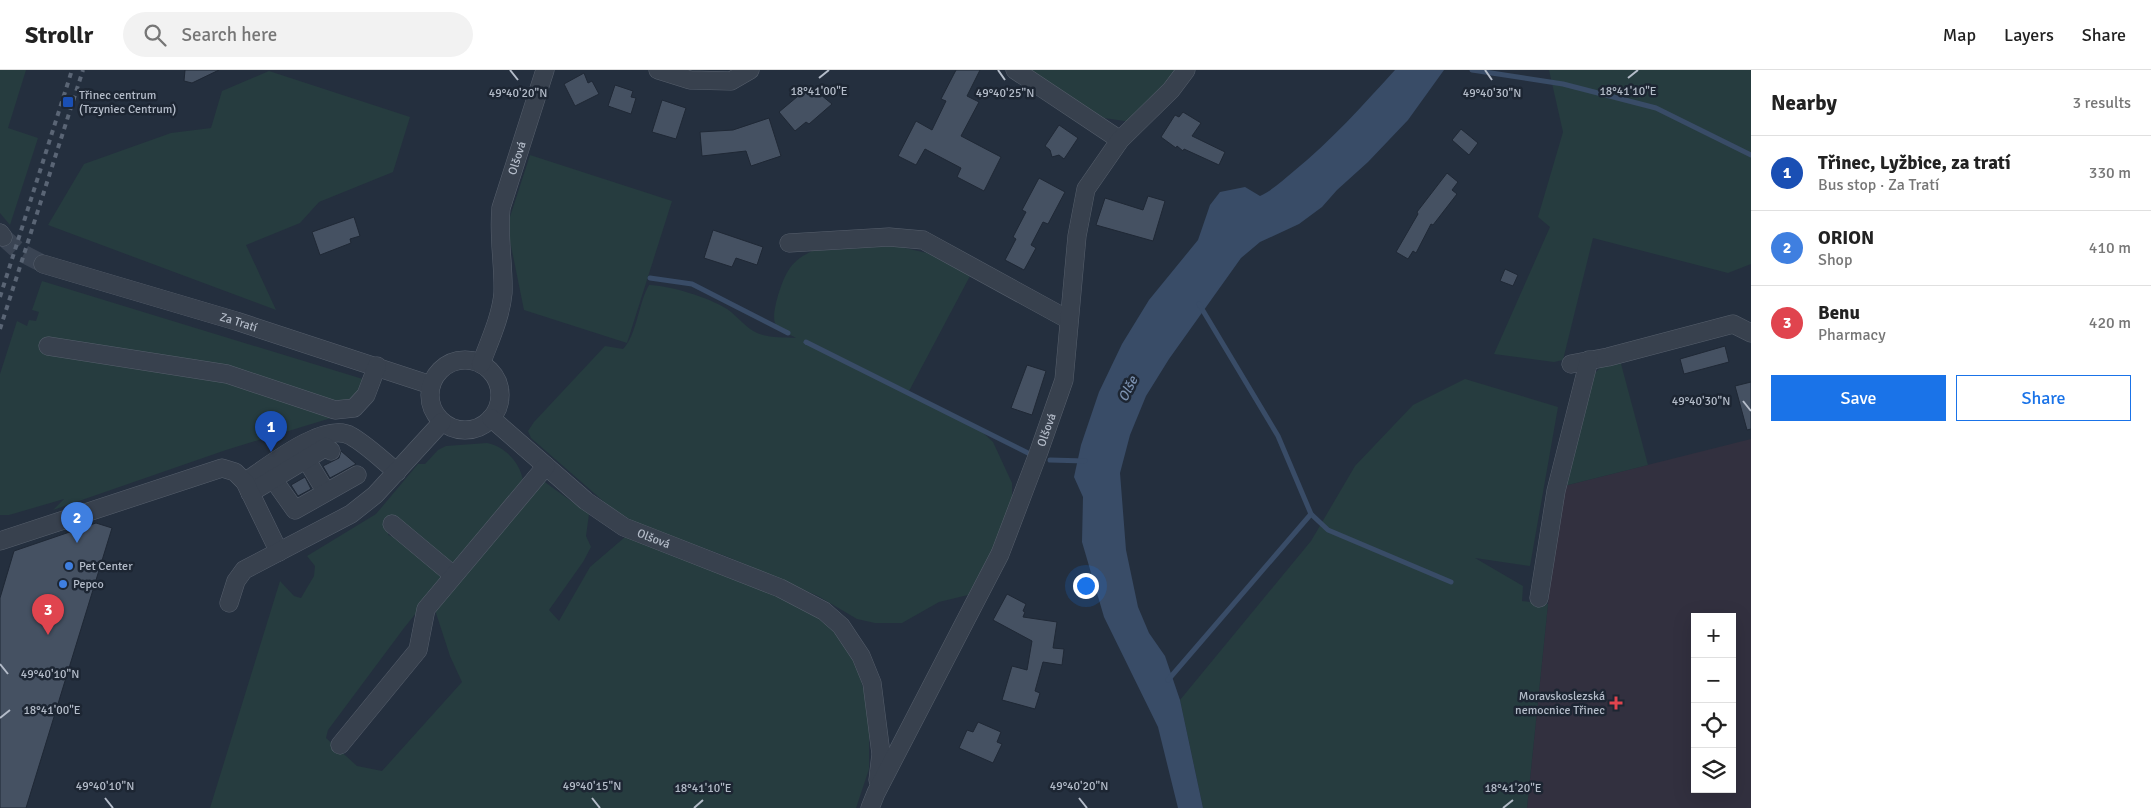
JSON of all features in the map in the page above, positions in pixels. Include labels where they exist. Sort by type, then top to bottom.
[{"type":"street","name":"Olšová","points":[[481,364],[497,319],[503,294],[499,230],[501,208],[545,70]]},
{"type":"street","points":[[658,70],[690,80],[731,81],[750,70]]},
{"type":"street","points":[[1015,70],[1120,140]]},
{"type":"street","name":"Olšová","points":[[873,800],[1000,554],[1064,380],[1077,236],[1086,189],[1120,140],[1171,90],[1186,70]]},
{"type":"street","points":[[789,243],[889,237],[923,240],[1069,320]]},
{"type":"street","name":"Za Tratí","points":[[43,264],[236,321],[431,385]]},
{"type":"street","points":[[1571,364],[1733,324],[1751,333]]},
{"type":"street","points":[[48,346],[227,374],[335,410],[354,408],[366,395],[377,366]]},
{"type":"street","points":[[466,360],[481,364],[491,371],[497,382],[500,395],[498,407],[492,418],[473,430],[462,430],[442,422],[434,411],[430,398],[431,385],[439,372],[451,363],[466,360]]},
{"type":"street","points":[[1539,598],[1556,491],[1589,360]]},
{"type":"street","name":"Olšová","points":[[492,418],[586,501],[624,527],[780,588],[824,611],[841,626],[861,656],[872,683],[881,754],[873,800]]},
{"type":"street","points":[[229,603],[236,581],[244,570],[351,514],[375,495],[442,422]]},
{"type":"street","points":[[247,488],[302,445],[323,435],[335,433],[350,435],[397,472]]},
{"type":"street","points":[[247,488],[274,479],[326,447],[330,451]]},
{"type":"street","points":[[306,459],[326,492]]},
{"type":"street","points":[[340,745],[418,650],[426,609],[546,466]]},
{"type":"street","points":[[0,541],[215,468],[222,468],[235,472],[247,488],[279,552]]},
{"type":"street","points":[[274,479],[295,510],[326,492],[354,472],[375,495]]},
{"type":"street","points":[[392,524],[453,575]]},
{"type":"shaded area","name":"Moravskoslezská nemocnice Třinec","points":[[1751,439],[1751,808],[1527,808],[1560,487]]},
{"type":"green space","points":[[0,70],[26,70],[8,128],[38,138],[10,225],[0,213]]},
{"type":"green space","points":[[1030,70],[1181,70],[1131,122],[1104,118]]},
{"type":"green space","points":[[1549,70],[1751,70],[1751,264],[1728,273],[1593,238],[1563,360],[1554,362],[1494,354],[1550,227],[1538,217],[1563,132]]},
{"type":"green space","points":[[269,71],[410,117],[393,172],[319,202],[300,223],[246,245],[276,310],[48,225],[84,164],[171,133],[211,128],[222,91]]},
{"type":"green space","points":[[530,155],[672,201],[627,343],[524,310],[507,226]]},
{"type":"green space","points":[[896,246],[927,253],[970,276],[908,393],[976,426],[993,442],[1012,483],[1012,504],[994,547],[968,595],[939,602],[902,623],[875,623],[857,619],[818,596],[728,557],[636,523],[610,507],[531,438],[528,431],[534,422],[605,346],[623,349],[628,343],[649,285],[678,290],[710,300],[727,309],[749,328],[762,335],[796,338],[779,329],[774,318],[778,297],[790,267],[812,251]]},
{"type":"green space","points":[[42,281],[366,380],[352,398],[348,400],[329,400],[341,415],[226,450],[53,510],[64,499],[9,515],[0,515],[0,374],[17,321],[27,326],[29,320],[36,321],[39,312],[32,310]]},
{"type":"green space","points":[[1620,360],[1648,465],[1560,487],[1588,390],[1595,373],[1602,366]]},
{"type":"green space","points":[[1465,379],[1558,407],[1530,566],[1475,558],[1523,586],[1522,601],[1548,604],[1527,808],[1203,808],[1180,700],[1311,541],[1355,466],[1413,405]]},
{"type":"green space","points":[[487,443],[500,448],[511,457],[519,468],[523,481],[456,563],[452,563],[414,530],[410,535],[389,526],[388,535],[406,542],[447,575],[404,628],[328,730],[326,738],[357,766],[382,771],[462,682],[450,656],[434,607],[542,480],[589,514],[586,536],[591,547],[583,562],[549,610],[559,621],[590,567],[625,537],[806,608],[829,625],[846,646],[858,671],[866,698],[869,724],[869,769],[856,808],[210,808],[280,581],[294,596],[301,598],[314,576],[315,566],[307,556],[376,514],[418,464],[425,464],[438,450],[446,446]]},
{"type":"water","name":"Olše","points":[[1395,70],[1444,70],[1408,120],[1322,207],[1299,224],[1260,242],[1241,258],[1169,359],[1146,396],[1130,435],[1120,473],[1126,550],[1138,607],[1149,633],[1165,656],[1180,700],[1203,808],[1178,808],[1158,727],[1104,617],[1082,542],[1083,497],[1074,477],[1081,445],[1099,392],[1122,344],[1149,300],[1198,240],[1210,205],[1220,192],[1245,187],[1260,196],[1274,188],[1334,135]]},
{"type":"building","points":[[185,70],[219,70],[192,83],[184,81]]},
{"type":"building","points":[[956,70],[980,70],[967,96],[979,102],[961,136],[1001,157],[984,191],[957,177],[961,168],[925,149],[916,165],[898,156],[916,121],[932,130],[946,101],[941,99]]},
{"type":"building","points":[[584,73],[588,83],[592,81],[599,94],[575,106],[564,84]]},
{"type":"building","points":[[615,85],[633,91],[631,97],[636,98],[631,114],[608,106]]},
{"type":"building","points":[[810,86],[832,104],[809,124],[806,122],[795,131],[779,112]]},
{"type":"building","points":[[662,100],[686,108],[676,139],[652,132]]},
{"type":"building","points":[[1183,112],[1201,123],[1192,136],[1225,152],[1219,165],[1184,149],[1183,151],[1177,146],[1176,148],[1161,137],[1175,115],[1179,117]]},
{"type":"building","points":[[769,118],[781,156],[751,166],[746,151],[702,156],[700,132],[733,130]]},
{"type":"building","points":[[1059,125],[1078,138],[1064,159],[1059,155],[1052,157],[1050,150],[1045,146]]},
{"type":"building","points":[[1461,129],[1478,143],[1469,155],[1452,140]]},
{"type":"building","points":[[1447,173],[1458,182],[1452,190],[1457,194],[1433,225],[1431,224],[1416,253],[1413,251],[1408,259],[1396,252],[1418,214],[1417,212]]},
{"type":"building","points":[[1039,178],[1065,192],[1048,224],[1043,222],[1031,245],[1036,248],[1024,270],[1005,260],[1016,239],[1013,237],[1026,212],[1022,210]]},
{"type":"building","points":[[1148,196],[1165,201],[1153,241],[1096,225],[1105,198],[1143,210]]},
{"type":"building","points":[[354,217],[360,236],[350,239],[351,243],[320,255],[312,232]]},
{"type":"building","points":[[713,230],[763,247],[757,265],[736,258],[732,267],[704,258]]},
{"type":"building","points":[[1505,269],[1518,275],[1513,286],[1500,281]]},
{"type":"building","points":[[1725,346],[1729,362],[1684,374],[1680,359]]},
{"type":"building","points":[[1027,365],[1046,371],[1032,415],[1011,408]]},
{"type":"building","points":[[1751,382],[1751,429],[1747,430],[1735,386]]},
{"type":"building","points":[[341,451],[356,464],[330,478],[323,466],[339,458]]},
{"type":"building","points":[[305,477],[311,489],[298,496],[291,485]]},
{"type":"building","points":[[96,523],[112,528],[26,808],[0,808],[0,598],[14,551]]},
{"type":"building","points":[[1007,594],[1026,604],[1023,617],[1057,622],[1053,648],[1064,649],[1062,665],[1043,662],[1035,691],[1040,693],[1035,709],[1002,700],[1012,666],[1027,670],[1032,641],[993,620]]},
{"type":"building","points":[[978,722],[1001,732],[997,742],[1002,744],[993,763],[959,748],[967,730],[973,732]]},
{"type":"waterway","points":[[1472,70],[1563,84],[1656,108],[1751,155]]},
{"type":"waterway","points":[[650,278],[692,284],[788,333]]},
{"type":"waterway","points":[[1168,680],[1311,514],[1278,436],[1199,304]]},
{"type":"waterway","points":[[806,342],[1032,455]]},
{"type":"waterway","points":[[1050,460],[1085,461]]},
{"type":"waterway","points":[[1311,514],[1328,530],[1451,582]]},
{"type":"tunnel","points":[[3,237],[20,252],[43,264]]},
{"type":"railway","points":[[0,297],[72,70]]},
{"type":"railway","points":[[0,329],[83,70]]},
{"type":"place","name":"Třinec centrum (Trzyniec Centrum)","points":[[68,102]]},
{"type":"place","name":"Třinec, Lyžbice, za tratí","points":[[271,452]]},
{"type":"place","name":"ORION","points":[[77,543]]},
{"type":"place","name":"Pet Center","points":[[69,566]]},
{"type":"place","name":"Pepco","points":[[63,584]]},
{"type":"place","name":"Benu","points":[[48,635]]},
{"type":"place","name":"Moravskoslezská nemocnice Třinec","points":[[1616,703]]}]
